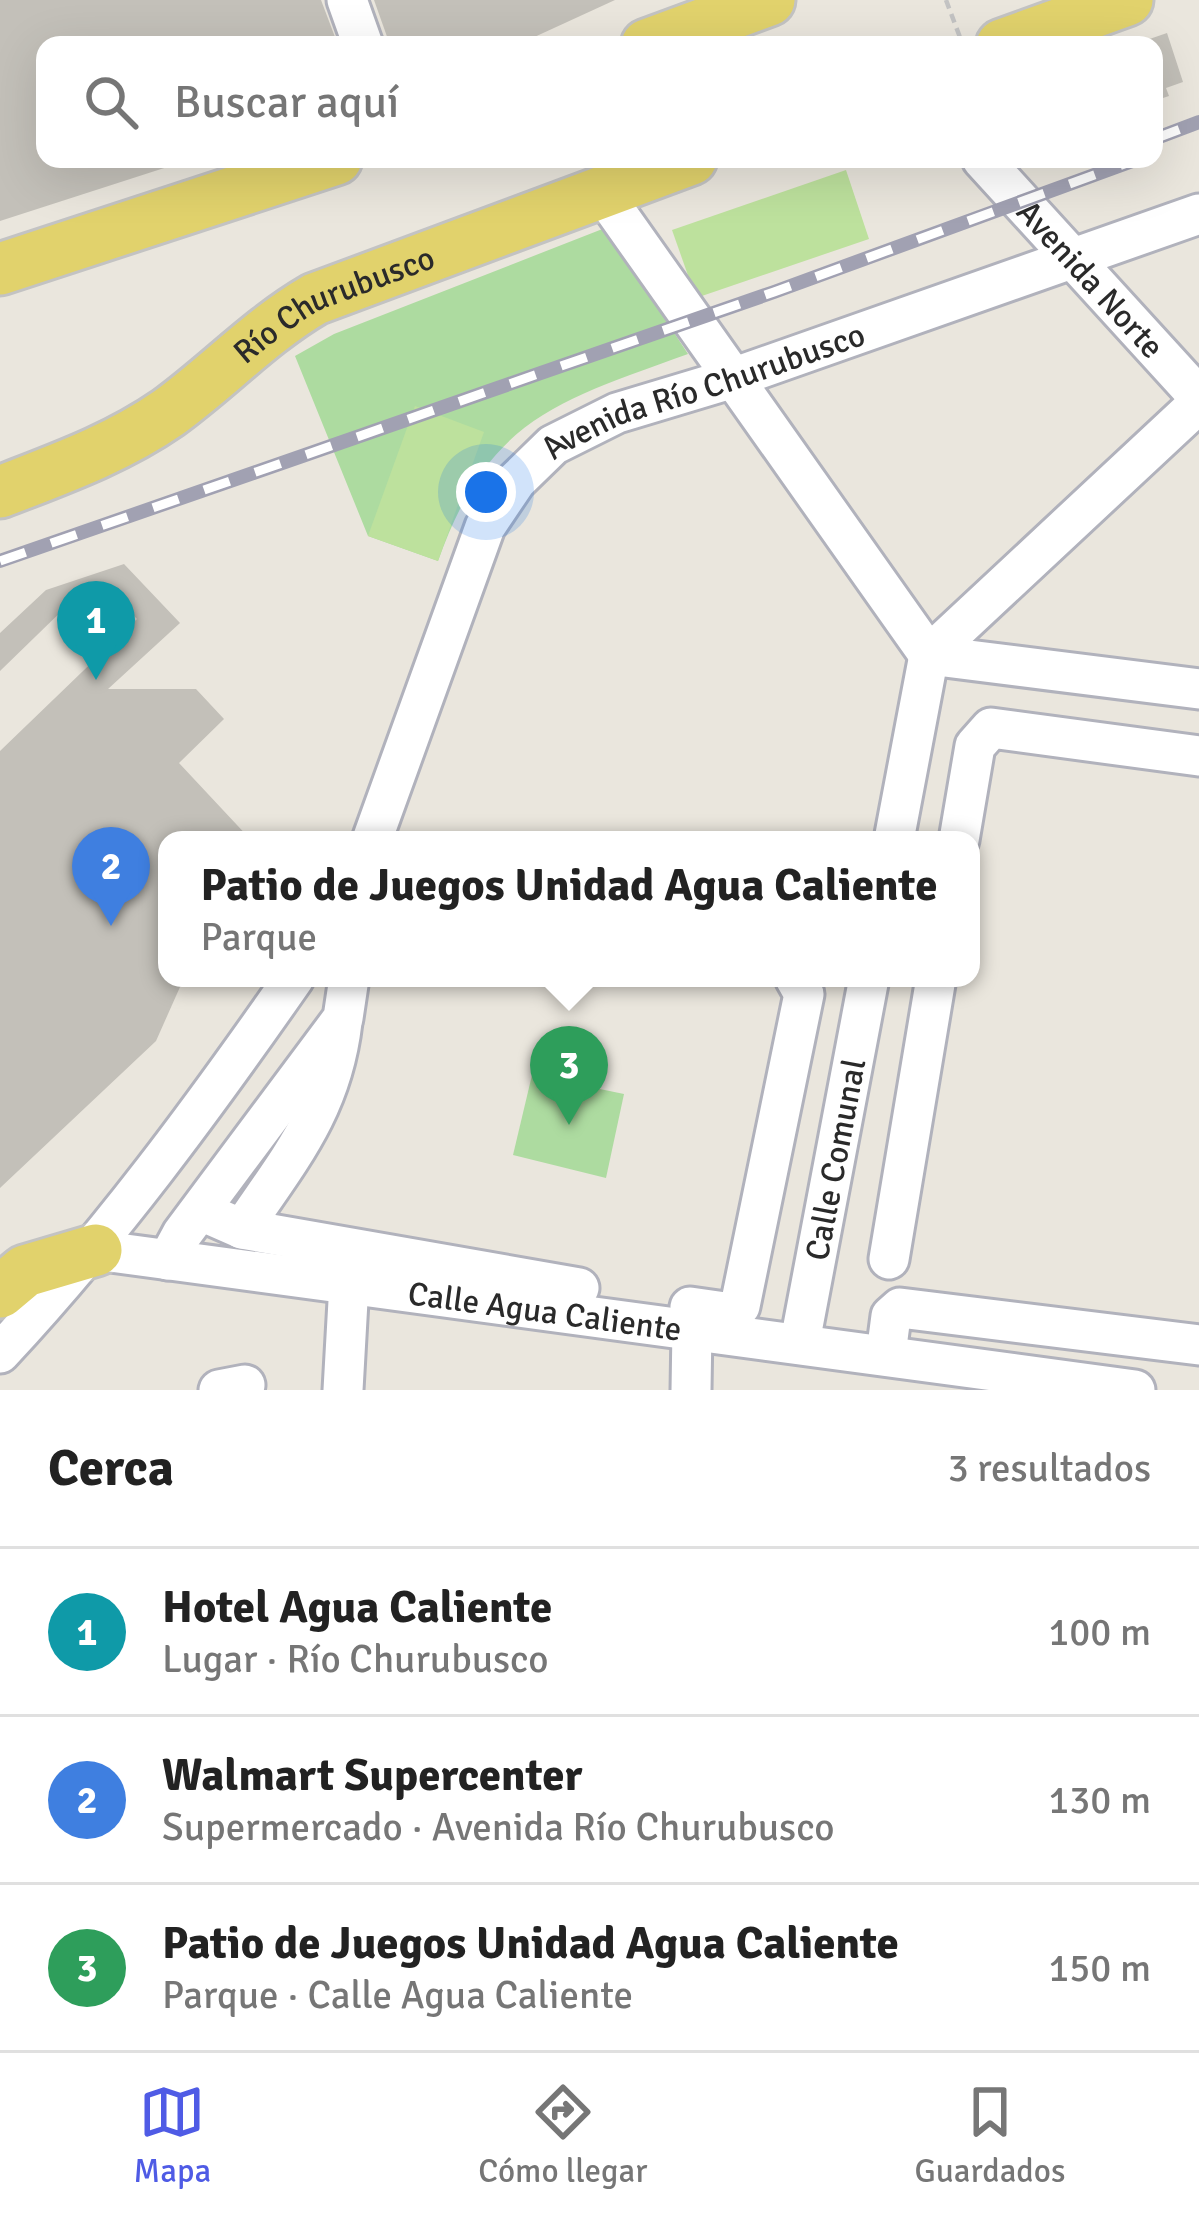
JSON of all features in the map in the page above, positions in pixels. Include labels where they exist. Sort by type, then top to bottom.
[{"type":"main road","points":[[1027,36],[1127,0]]},
{"type":"main road","points":[[670,36],[748,5]]},
{"type":"main road","points":[[0,268],[308,168]]},
{"type":"main road","name":"Río Churubusco","points":[[0,492],[121,444],[171,410],[276,322],[315,299],[667,168]]},
{"type":"main road","points":[[0,1292],[25,1271],[96,1250]]},
{"type":"street","points":[[346,0],[360,36]]},
{"type":"street","name":"Avenida Norte","points":[[990,168],[1199,400]]},
{"type":"street","points":[[602,191],[730,379],[929,655],[1199,689]]},
{"type":"street","name":"Avenida Río Churubusco","points":[[375,831],[475,553],[516,481],[553,445],[595,421],[730,379],[1199,214]]},
{"type":"street","points":[[897,831],[929,655],[1199,400]]},
{"type":"street","points":[[1043,734],[1054,670]]},
{"type":"street","points":[[961,831],[978,738],[991,728],[1199,756]]},
{"type":"street","points":[[0,1353],[96,1250],[171,1154],[288,987]]},
{"type":"street","points":[[242,1229],[322,1110],[336,1072],[348,987]]},
{"type":"street","points":[[201,1211],[242,1229],[732,1313],[740,1306],[804,994],[800,987]]},
{"type":"street","name":"Calle Comunal","points":[[800,1342],[866,987]]},
{"type":"street","points":[[889,1259],[934,987]]},
{"type":"street","points":[[168,1260],[343,1018]]},
{"type":"street","name":"Calle Agua Caliente","points":[[96,1250],[886,1354],[971,1378],[1135,1390]]},
{"type":"street","points":[[343,1390],[349,1283]]},
{"type":"street","points":[[886,1354],[891,1316],[900,1308],[1199,1345]]},
{"type":"street","points":[[691,1390],[692,1329]]},
{"type":"path","points":[[946,0],[960,36]]},
{"type":"green space","points":[[846,170],[869,239],[696,298],[672,230]]},
{"type":"green space","points":[[605,228],[688,354],[564,403],[505,445],[458,513],[438,561],[368,536],[295,356],[334,334]]},
{"type":"green space","points":[[415,406],[484,432],[438,561],[368,536]]},
{"type":"green space","points":[[532,1075],[624,1094],[606,1178],[513,1155]]},
{"type":"building","points":[[0,0],[321,0],[335,36],[36,36],[36,168],[164,168],[0,221]]},
{"type":"building","points":[[374,0],[615,0],[537,36],[387,36]]},
{"type":"building","points":[[1167,33],[1183,82],[1166,88],[1169,96],[1163,98],[1163,36],[1158,36]]},
{"type":"building","points":[[124,564],[180,623],[108,689],[196,689],[224,719],[179,763],[243,831],[158,831],[158,987],[180,987],[156,1041],[0,1188],[0,751],[137,619],[114,595],[71,602],[0,671],[0,633],[46,590]]},
{"type":"railway","points":[[1163,136],[1199,122]]},
{"type":"railway","points":[[0,561],[774,292],[1113,168]]},
{"type":"place","name":"Hotel Agua Caliente","points":[[96,680]]},
{"type":"place","name":"Walmart Supercenter","points":[[111,926]]},
{"type":"place","name":"Patio de Juegos Unidad Agua Caliente","points":[[569,1125]]}]
